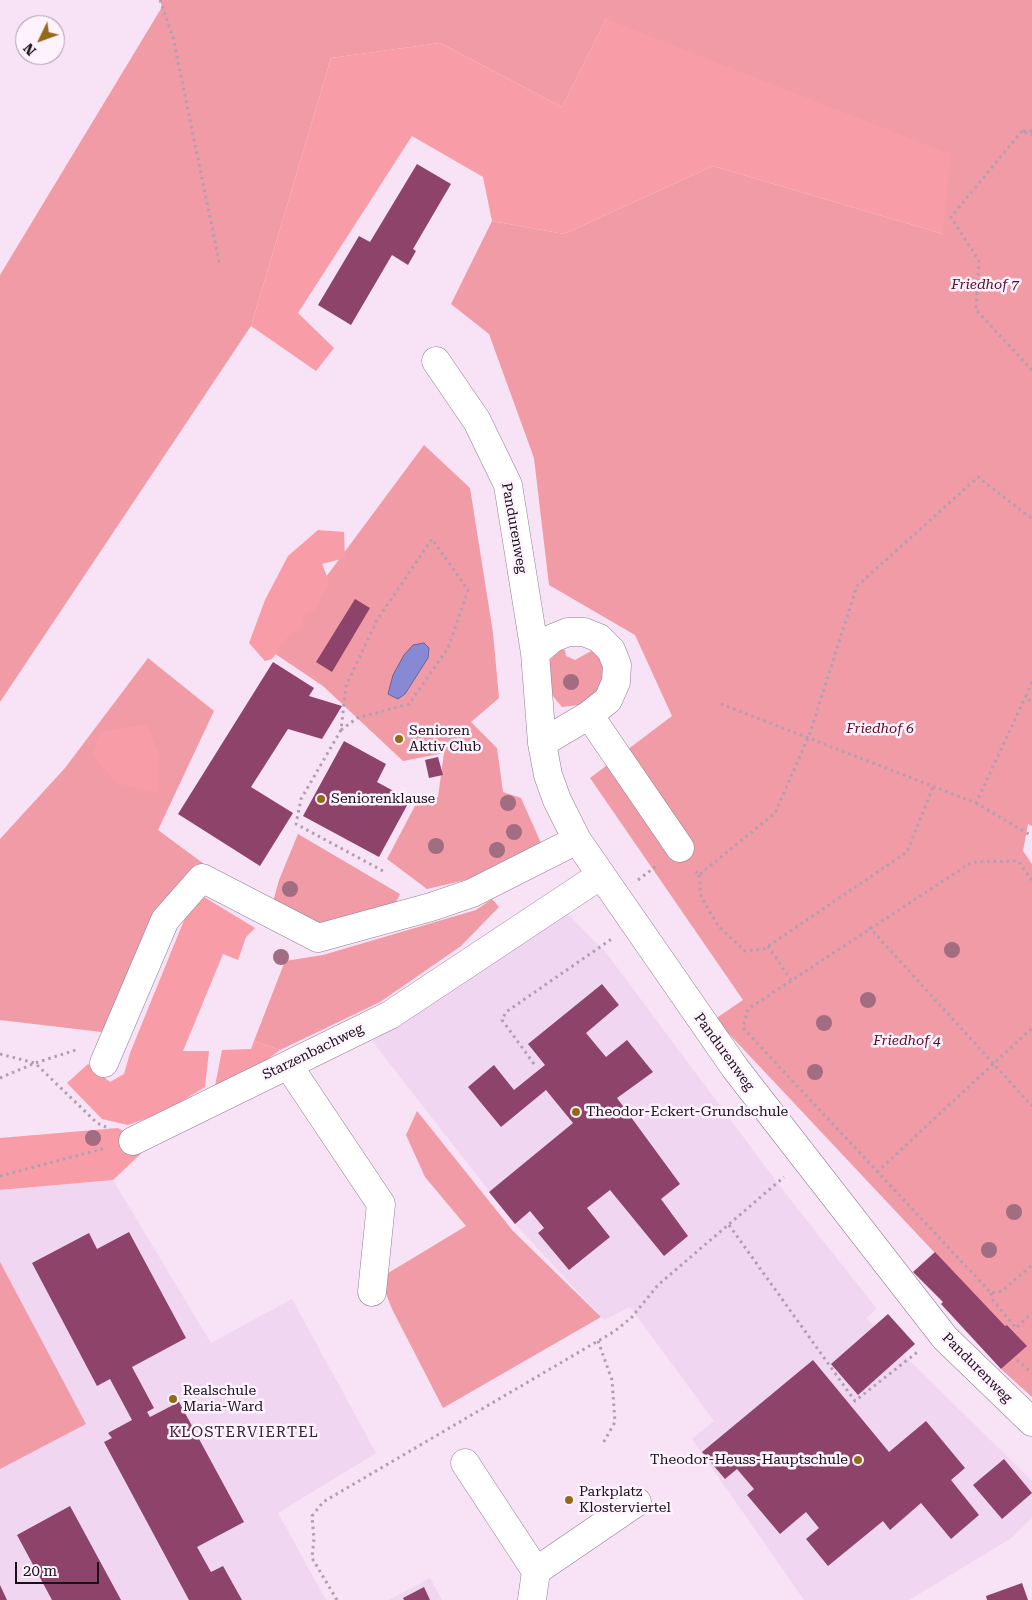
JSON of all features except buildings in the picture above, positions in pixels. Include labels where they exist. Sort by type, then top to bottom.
[{"type":"street","name":"Pandurenweg","points":[[436,361],[477,421],[508,485],[535,653],[542,743],[548,775],[557,800],[577,840],[700,1020],[805,1159],[945,1338],[1032,1422]]},
{"type":"street","points":[[535,653],[553,638],[568,632],[584,632],[599,638],[611,650],[617,665],[616,682],[608,700],[589,715],[542,743]]},
{"type":"street","points":[[589,715],[680,848]]},
{"type":"street","points":[[104,1063],[165,920],[202,878],[318,938],[432,907],[472,893],[577,840]]},
{"type":"street","name":"Starzenbachweg","points":[[133,1141],[390,1015],[601,875]]},
{"type":"street","points":[[288,1065],[381,1204],[372,1292]]},
{"type":"street","points":[[465,1463],[536,1571],[532,1600]]},
{"type":"street","points":[[536,1571],[637,1502]]},
{"type":"path","points":[[160,0],[173,37],[220,266]]},
{"type":"path","points":[[1032,133],[1022,131],[952,217],[979,261],[976,310],[1032,370]]},
{"type":"path","points":[[699,875],[775,814],[809,736],[857,586],[978,477],[1032,519]]},
{"type":"path","points":[[341,730],[346,686],[377,620],[432,539],[468,590],[448,648],[409,704],[357,718],[341,730],[301,799],[296,824],[384,872]]},
{"type":"path","points":[[976,803],[1032,682]]},
{"type":"path","points":[[1026,696],[1032,704]]},
{"type":"path","points":[[721,704],[809,736],[976,803],[1032,836]]},
{"type":"path","points":[[680,848],[699,875],[701,897],[719,927],[744,951],[764,949],[907,852],[933,787]]},
{"type":"path","points":[[1032,880],[1018,861],[972,862],[870,927],[748,1009],[743,1028],[992,1293],[992,1299],[1016,1328],[1032,1313]]},
{"type":"path","points":[[633,884],[655,868]]},
{"type":"path","points":[[534,1064],[502,1020],[506,1012],[634,924]]},
{"type":"path","points":[[870,927],[1032,1106]]},
{"type":"path","points":[[768,946],[791,980]]},
{"type":"path","points":[[877,1172],[1032,1028]]},
{"type":"path","points":[[0,1078],[36,1063],[115,1037]]},
{"type":"path","points":[[0,1054],[36,1063],[97,1123],[133,1141]]},
{"type":"path","points":[[0,1176],[133,1141]]},
{"type":"path","points":[[337,1600],[312,1558],[314,1539],[312,1516],[323,1502],[598,1342],[632,1317],[658,1285],[805,1159]]},
{"type":"path","points":[[729,1225],[855,1401],[923,1348],[945,1338]]},
{"type":"path","points":[[992,1293],[1002,1291],[1032,1265]]},
{"type":"path","points":[[598,1342],[612,1380],[615,1422],[602,1446]]},
{"type":"path","points":[[1017,1360],[1032,1373]]},
{"type":"shaded area","points":[[606,19],[950,154],[943,234],[713,166],[564,234],[492,221],[483,177],[412,136],[298,313],[334,348],[316,371],[251,326],[331,58],[440,43],[562,107]]},
{"type":"shaded area","points":[[318,530],[344,532],[345,558],[322,564],[330,584],[314,610],[305,614],[302,627],[290,634],[272,659],[265,661],[249,643],[265,600],[288,556]]},
{"type":"shaded area","points":[[147,724],[159,755],[157,793],[116,783],[92,754],[100,732]]},
{"type":"shaded area","points":[[204,897],[255,928],[246,937],[238,960],[223,954],[183,1051],[209,1051],[205,1087],[164,1112],[128,1125],[102,1119],[67,1083],[88,1064],[110,1082],[124,1074],[130,1053],[187,913],[196,902]]},
{"type":"shaded area","name":"Theodor-Eckert-Grundschule","points":[[568,914],[607,954],[782,1189],[877,1309],[866,1318],[1032,1481],[1032,1518],[1010,1539],[909,1600],[804,1600],[692,1439],[714,1421],[630,1307],[604,1320],[515,1224],[372,1041],[482,960],[541,923]]},
{"type":"shaded area","points":[[254,1041],[280,1050],[245,1076],[215,1086],[222,1050],[251,1049]]},
{"type":"shaded area","points":[[118,1128],[149,1146],[113,1180],[0,1190],[0,1138]]},
{"type":"shaded area","name":"Realschule Maria-Ward","points":[[113,1180],[211,1343],[292,1299],[376,1453],[278,1513],[326,1600],[0,1600],[0,1190]]},
{"type":"shaded area","points":[[430,1578],[442,1600],[389,1600]]},
{"type":"green space","points":[[160,0],[1032,0],[1032,826],[1028,824],[1023,851],[1032,864],[1032,1397],[1001,1369],[1026,1345],[1007,1325],[1005,1326],[996,1318],[715,1019],[743,1000],[590,778],[672,716],[635,635],[549,585],[534,458],[489,334],[451,304],[492,221],[564,234],[713,166],[943,234],[606,19],[562,107],[440,43],[331,58],[251,326],[0,702],[0,275],[162,7]]},
{"type":"green space","points":[[424,445],[470,488],[493,633],[499,698],[471,722],[497,748],[503,792],[521,798],[541,843],[474,878],[427,889],[387,859],[417,802],[438,797],[444,753],[403,761],[323,686],[271,651]]},
{"type":"green space","points":[[562,649],[565,650],[566,656],[575,660],[593,650],[605,662],[603,687],[579,705],[562,707],[552,695],[547,680],[549,661]]},
{"type":"green space","points":[[148,658],[214,711],[158,830],[204,864],[152,929],[110,1033],[0,1020],[0,839],[65,768]]},
{"type":"green space","points":[[298,834],[400,894],[394,906],[313,925],[273,902],[279,880]]},
{"type":"green space","points":[[492,899],[499,907],[461,946],[380,1002],[280,1050],[254,1041],[285,961],[323,955],[476,910]]},
{"type":"green space","points":[[417,1111],[513,1231],[601,1317],[443,1408],[392,1309],[380,1278],[466,1226],[425,1177],[406,1135]]},
{"type":"green space","points":[[0,1262],[86,1424],[0,1469]]},
{"type":"water","points":[[424,643],[429,648],[428,658],[405,694],[398,699],[388,694],[393,675],[404,655],[413,645]]},
{"type":"place","name":"Senioren Aktiv Club","points":[[399,739]]},
{"type":"place","name":"Seniorenklause","points":[[321,799]]},
{"type":"place","name":"Theodor-Eckert-Grundschule","points":[[576,1112]]},
{"type":"place","name":"Realschule Maria-Ward","points":[[173,1399]]},
{"type":"place","name":"Theodor-Heuss-Hauptschule","points":[[858,1460]]},
{"type":"place","name":"Parkplatz Klosterviertel","points":[[569,1500]]},
{"type":"district","name":"KLOSTERVIERTEL","points":[[244,1433]]},
{"type":"park label","name":"Friedhof 7","points":[[985,285]]},
{"type":"park label","name":"Friedhof 6","points":[[880,729]]},
{"type":"park label","name":"Friedhof 4","points":[[907,1041]]}]
